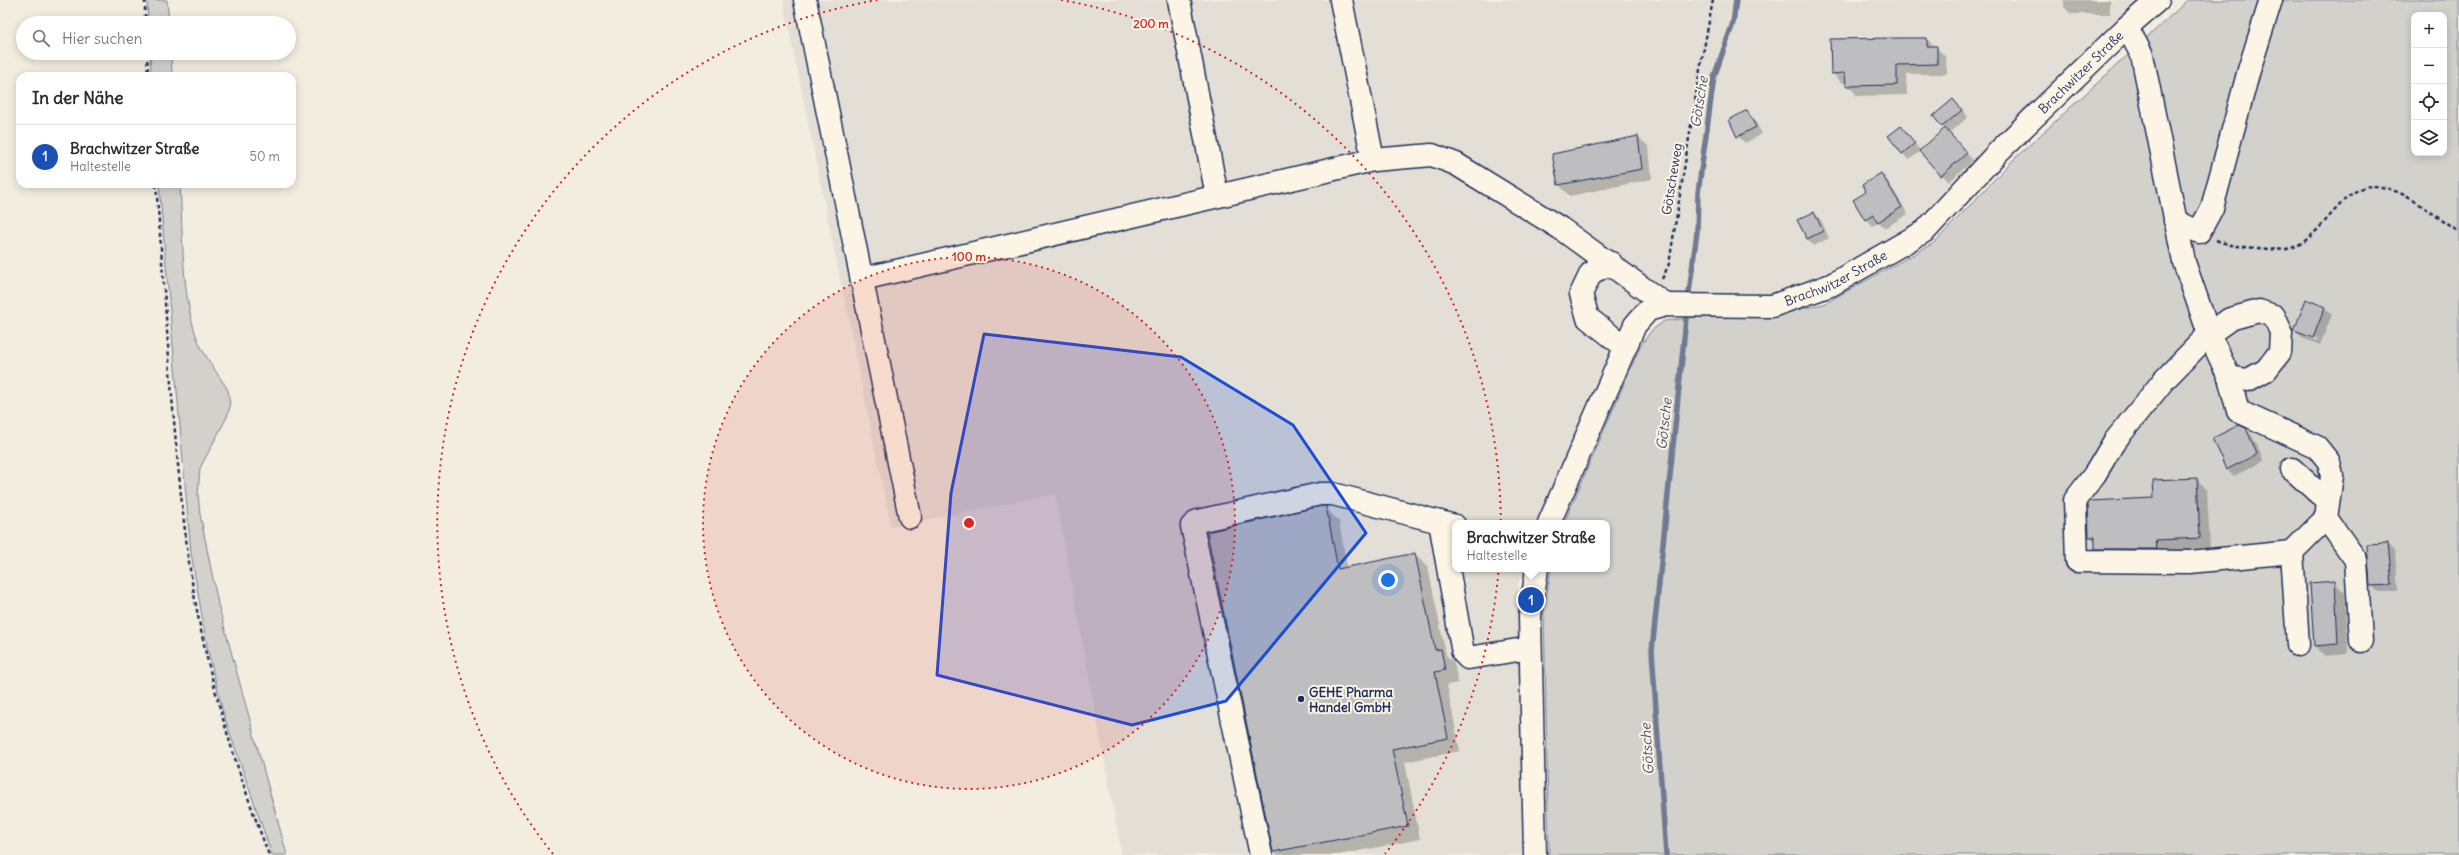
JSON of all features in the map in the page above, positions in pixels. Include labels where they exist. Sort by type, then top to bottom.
[{"type":"street","points":[[805,0],[910,517]]},
{"type":"street","points":[[1179,0],[1217,196]]},
{"type":"street","points":[[1341,0],[1373,160]]},
{"type":"street","name":"Brachwitzer Straße","points":[[1550,520],[1625,346],[1635,325],[1648,310],[1660,300],[1710,305],[1772,306],[1831,285],[1926,230],[1999,151],[2127,27],[2158,0]]},
{"type":"street","points":[[2175,221],[2199,232],[2212,208],[2249,70],[2271,0]]},
{"type":"street","points":[[2127,27],[2142,55],[2184,262],[2209,334],[2229,377],[2238,411],[2318,447],[2329,462],[2332,476],[2327,510],[2292,552],[2298,645]]},
{"type":"street","points":[[862,279],[1373,160],[1432,155],[1456,164],[1560,228],[1611,263],[1660,300]]},
{"type":"street","points":[[1611,263],[1591,273],[1581,294],[1588,318],[1625,346]]},
{"type":"street","points":[[2229,377],[2248,380],[2266,370],[2280,352],[2281,332],[2274,316],[2259,311],[2230,319],[2209,334],[2164,380],[2114,442],[2095,474],[2075,500],[2077,561],[2190,562],[2292,552]]},
{"type":"street","points":[[2292,469],[2327,510],[2356,560],[2361,641]]},
{"type":"street","points":[[1262,855],[1192,526],[1198,521],[1320,494],[1333,494],[1448,524],[1452,558]]},
{"type":"street","points":[[1454,572],[1463,653],[1468,658],[1530,648]]},
{"type":"street","points":[[1535,855],[1530,648],[1531,600],[1536,572]]},
{"type":"path","points":[[144,0],[145,16]]},
{"type":"path","name":"Götscheweg","points":[[1660,300],[1669,264],[1698,75],[1713,0]]},
{"type":"path","points":[[147,60],[148,72]]},
{"type":"path","points":[[2199,232],[2231,246],[2270,249],[2292,248],[2316,232],[2354,192],[2373,186],[2399,192],[2459,232]]},
{"type":"path","points":[[156,188],[187,548],[203,639],[220,713],[269,855]]},
{"type":"highlighted area","points":[[984,334],[1181,357],[1293,425],[1366,533],[1226,701],[1132,725],[937,675],[951,493]]},
{"type":"shaded area","points":[[147,0],[167,0],[168,16],[148,16]]},
{"type":"shaded area","points":[[783,0],[2158,0],[1925,231],[1772,306],[1648,310],[1546,520],[1452,520],[1452,572],[1524,572],[1518,585],[1526,855],[1122,855],[1055,494],[891,527]]},
{"type":"shaded area","points":[[2188,0],[2459,0],[2459,855],[1549,855],[1544,612],[1551,572],[1610,572],[1610,520],[1565,520],[1640,347],[1651,331],[1664,321],[1708,316],[1773,315],[1824,304],[1934,243],[2012,161]]},
{"type":"shaded area","points":[[150,60],[171,60],[172,72],[151,72]]},
{"type":"shaded area","points":[[159,188],[180,188],[185,283],[192,321],[203,351],[228,390],[230,407],[227,417],[200,468],[198,494],[200,514],[218,604],[287,855],[272,855],[224,716],[208,651],[191,553]]},
{"type":"building","points":[[1927,38],[1927,46],[1937,46],[1937,64],[1897,65],[1897,85],[1846,86],[1845,73],[1831,74],[1830,39]]},
{"type":"building","points":[[1953,99],[1962,110],[1942,127],[1933,116]]},
{"type":"building","points":[[1747,110],[1756,127],[1737,137],[1729,120]]},
{"type":"building","points":[[1901,126],[1915,143],[1902,154],[1888,136]]},
{"type":"building","points":[[1945,128],[1967,153],[1941,176],[1919,151]]},
{"type":"building","points":[[1638,136],[1642,169],[1558,185],[1552,154]]},
{"type":"building","points":[[1881,173],[1902,207],[1878,222],[1873,215],[1865,220],[1853,200],[1866,192],[1862,185]]},
{"type":"building","points":[[1814,212],[1823,231],[1807,239],[1797,220]]},
{"type":"building","points":[[2306,299],[2325,307],[2313,338],[2294,331]]},
{"type":"building","points":[[2239,425],[2246,428],[2257,454],[2226,470],[2213,438]]},
{"type":"building","points":[[2197,478],[2200,538],[2156,540],[2157,549],[2095,549],[2095,537],[2089,537],[2088,504],[2090,501],[2154,498],[2153,480]]},
{"type":"building","name":"GEHE Pharma Handel GmbH","points":[[1326,506],[1338,569],[1415,553],[1435,650],[1441,649],[1445,670],[1435,672],[1448,738],[1392,749],[1408,826],[1273,852],[1207,532]]},
{"type":"building","points":[[2388,543],[2392,585],[2370,586],[2367,544]]},
{"type":"building","points":[[2335,581],[2338,644],[2314,646],[2310,583]]},
{"type":"waterway","name":"Götsche","points":[[1688,300],[1697,232],[1698,193],[1714,77],[1733,23],[1736,0]]},
{"type":"waterway","name":"Götsche","points":[[1666,855],[1652,651],[1687,309]]},
{"type":"place","name":"Brachwitzer Straße","points":[[1531,600]]},
{"type":"place","name":"GEHE Pharma Handel GmbH","points":[[1301,699]]}]
